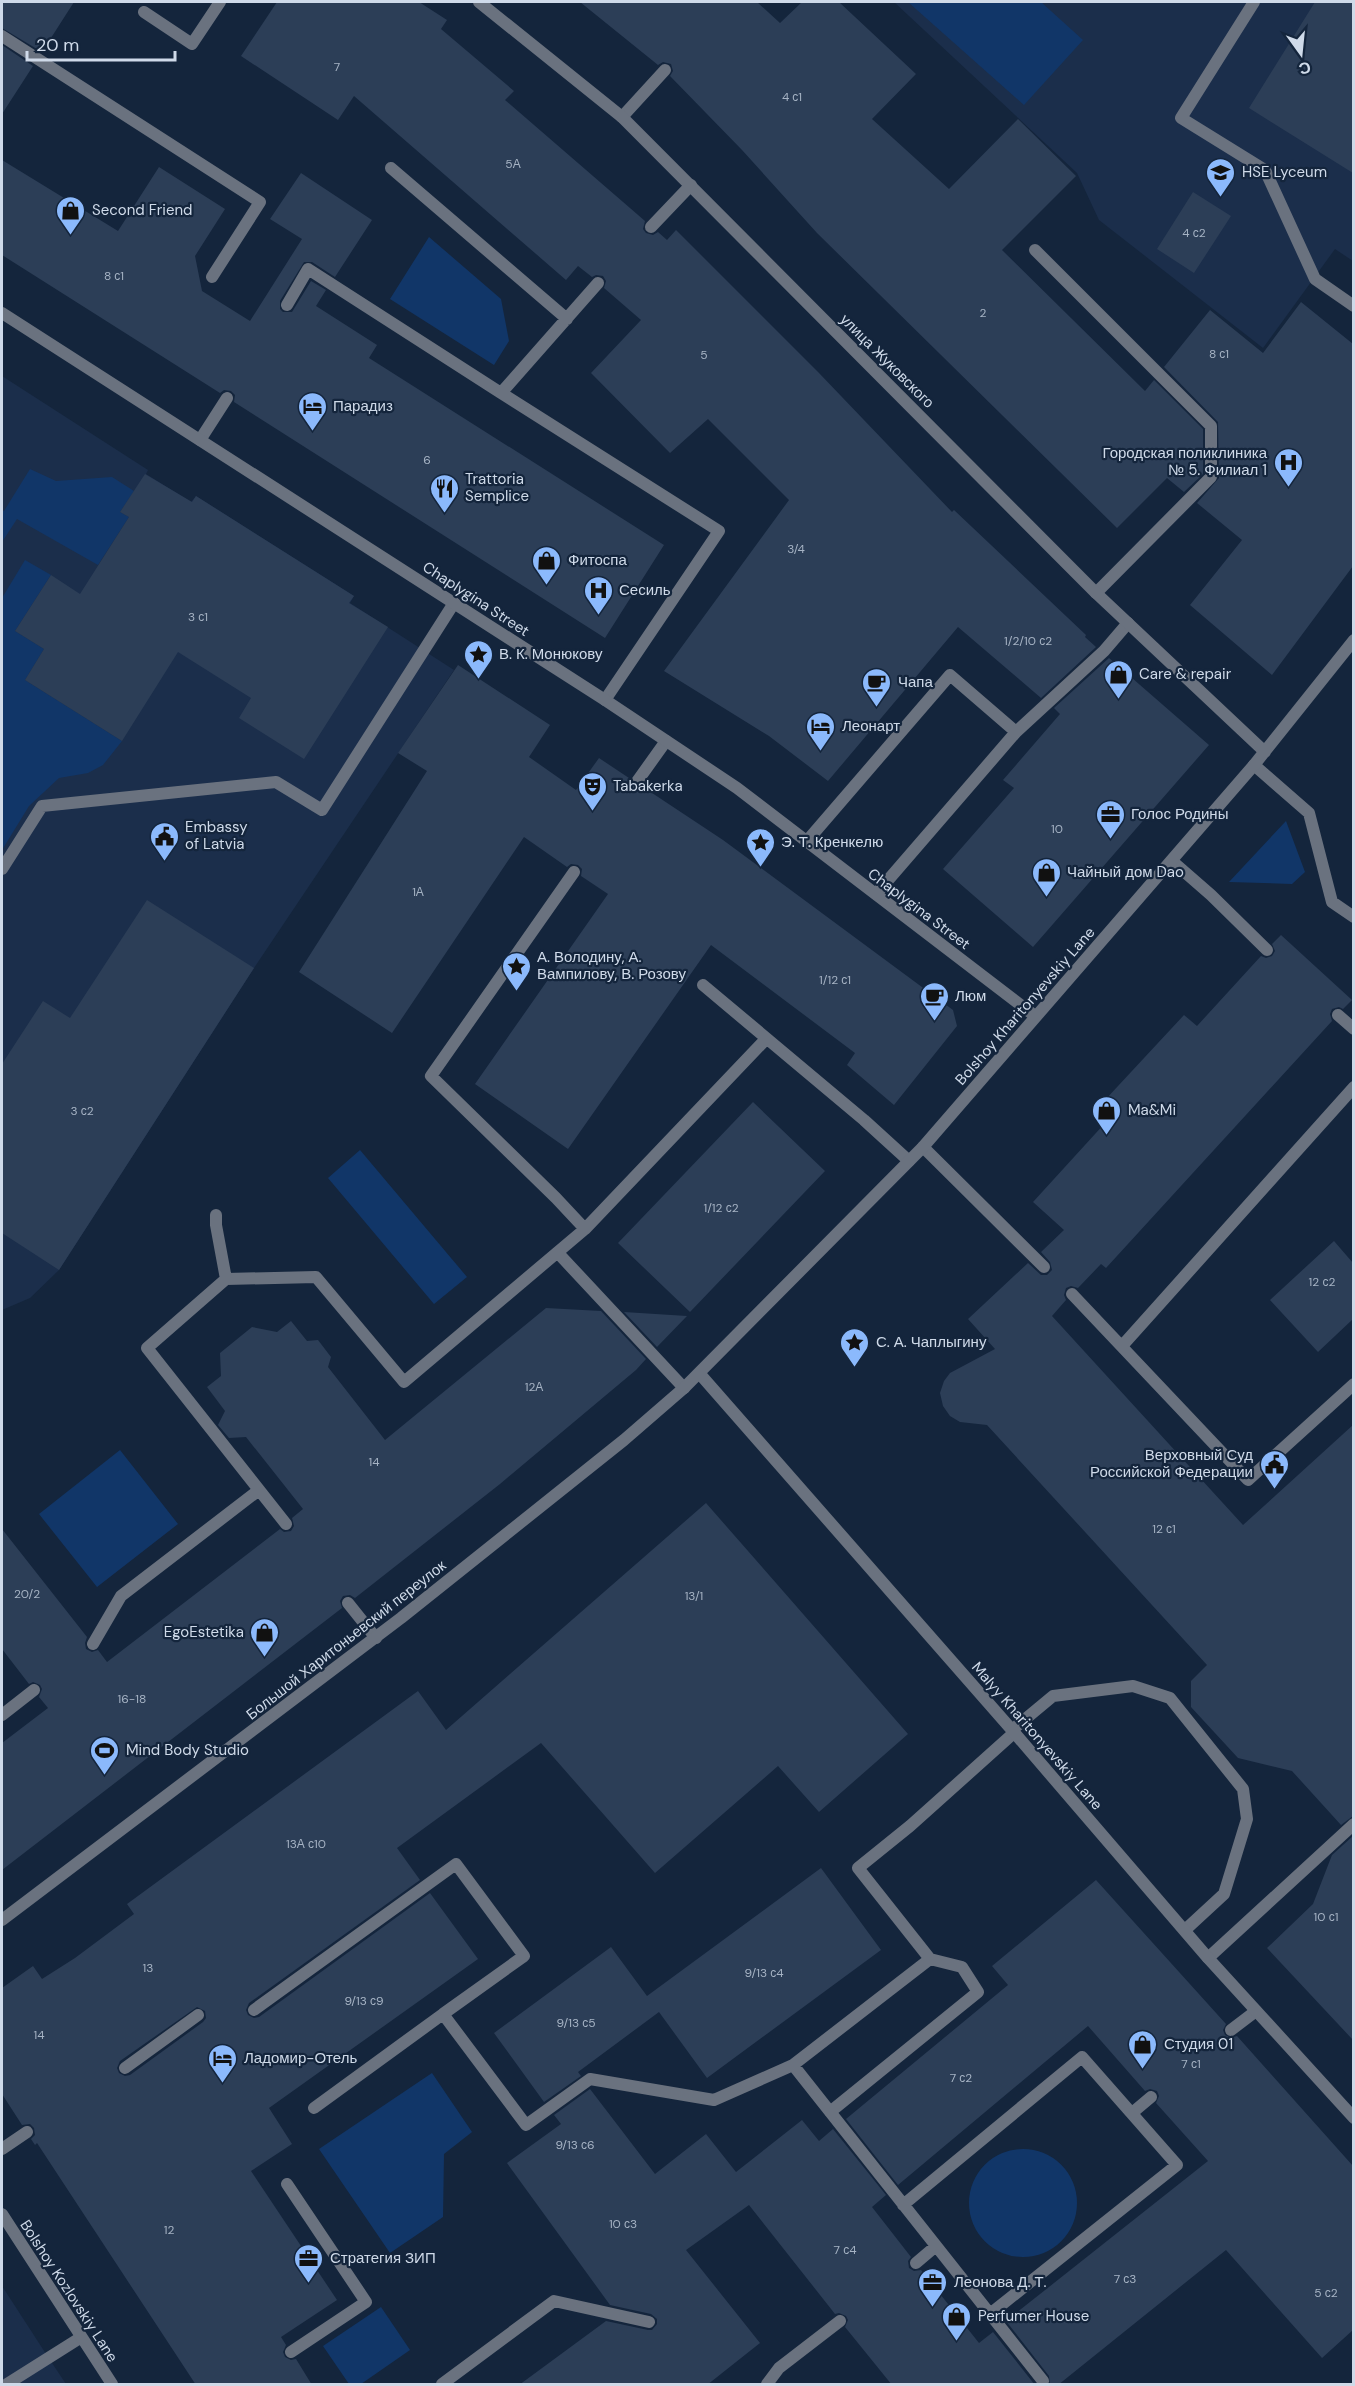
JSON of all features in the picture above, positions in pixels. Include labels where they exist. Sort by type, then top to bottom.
[{"type":"street","points":[[144,12],[192,44],[220,2]]},
{"type":"street","name":"улица Жуковского","points":[[479,2],[622,117],[1096,593],[1265,752]]},
{"type":"street","points":[[1254,2],[1181,118],[1265,170],[1315,279],[1353,306]]},
{"type":"street","points":[[2,36],[260,202],[212,276]]},
{"type":"street","points":[[622,117],[665,70]]},
{"type":"street","points":[[392,168],[567,319]]},
{"type":"street","points":[[651,227],[691,185]]},
{"type":"street","points":[[1035,250],[1211,426],[1211,477],[1096,593]]},
{"type":"street","points":[[287,305],[308,269],[719,531],[605,700]]},
{"type":"street","points":[[501,393],[598,283]]},
{"type":"street","name":"Chaplygina Street","points":[[2,313],[605,700],[737,788],[1035,1016]]},
{"type":"street","points":[[200,440],[227,398]]},
{"type":"street","points":[[2,869],[42,806],[276,782],[322,810],[454,603]]},
{"type":"street","points":[[876,894],[1016,732],[1104,651],[1128,623]]},
{"type":"street","name":"Bolshoy Kharitonyevskiy Lane","points":[[699,1373],[923,1147],[1254,765],[1353,640]]},
{"type":"street","points":[[807,841],[950,675],[1016,732]]},
{"type":"street","points":[[636,783],[666,741]]},
{"type":"street","points":[[1254,765],[1309,813],[1332,902],[1353,917]]},
{"type":"street","points":[[1172,861],[1211,895],[1267,950]]},
{"type":"street","points":[[574,872],[431,1076],[585,1229]]},
{"type":"street","points":[[703,985],[864,1120],[909,1161]]},
{"type":"street","points":[[1338,1015],[1353,1029]]},
{"type":"street","points":[[286,1524],[147,1348],[226,1279],[315,1277],[404,1382],[585,1229],[766,1039]]},
{"type":"street","points":[[1122,1346],[1353,1087]]},
{"type":"street","points":[[923,1147],[1044,1267]]},
{"type":"street","points":[[216,1215],[226,1279]]},
{"type":"street","points":[[558,1253],[684,1388]]},
{"type":"street","points":[[1072,1294],[1248,1480],[1353,1384]]},
{"type":"street","name":"Большой Харитоньевский переулок","points":[[2,1920],[376,1638],[624,1440],[699,1373]]},
{"type":"street","name":"Malyy Kharitonyevskiy Lane","points":[[699,1373],[1014,1731],[1208,1958],[1353,2118]]},
{"type":"street","points":[[93,1644],[121,1596],[259,1490]]},
{"type":"street","points":[[348,1603],[376,1638]]},
{"type":"street","points":[[830,2112],[978,1992],[962,1967],[930,1959],[858,1868],[910,1826],[1053,1695],[1133,1686],[1170,1698],[1243,1789],[1247,1819],[1224,1894],[1185,1930]]},
{"type":"street","points":[[2,1715],[34,1690]]},
{"type":"street","points":[[1208,1958],[1353,1824]]},
{"type":"street","points":[[254,2010],[456,1864],[524,1956],[314,2108]]},
{"type":"street","points":[[443,2014],[526,2125],[590,2079],[714,2100],[793,2065],[930,1959]]},
{"type":"street","points":[[1231,2030],[1256,2011]]},
{"type":"street","points":[[125,2068],[198,2015]]},
{"type":"street","points":[[903,2205],[1082,2056],[1177,2165],[990,2313]]},
{"type":"street","points":[[793,2065],[1043,2381]]},
{"type":"street","points":[[1132,2113],[1151,2097]]},
{"type":"street","points":[[2,2150],[27,2132]]},
{"type":"street","points":[[287,2184],[366,2302],[291,2352]]},
{"type":"street","name":"Bolshoy Kozlovskiy Lane","points":[[2,2214],[112,2385]]},
{"type":"street","points":[[916,2263],[936,2246]]},
{"type":"street","points":[[442,2385],[554,2301],[649,2322]]},
{"type":"street","points":[[767,2385],[779,2368],[840,2321]]},
{"type":"street","points":[[7,2385],[80,2338]]},
{"type":"shaded area","name":"HSE Lyceum","points":[[894,2],[1353,2],[1353,261],[1335,249],[1263,348],[1099,220],[1077,173]]},
{"type":"shaded area","points":[[908,2],[1041,2],[1083,40],[1024,105]]},
{"type":"shaded area","points":[[429,237],[501,299],[509,341],[494,365],[390,299]]},
{"type":"shaded area","name":"Embassy of Latvia","points":[[2,376],[148,470],[146,474],[191,502],[196,496],[354,596],[350,603],[454,670],[254,968],[59,1270],[30,1298],[2,1310]]},
{"type":"shaded area","points":[[30,469],[56,481],[112,477],[134,491],[120,512],[129,517],[98,565],[17,519],[2,542],[2,510],[4,511]]},
{"type":"shaded area","points":[[25,560],[51,575],[15,631],[44,649],[25,680],[122,741],[103,765],[88,773],[59,778],[29,806],[2,850],[2,598]]},
{"type":"shaded area","points":[[1286,821],[1305,872],[1292,884],[1229,882]]},
{"type":"shaded area","points":[[360,1150],[467,1277],[434,1304],[328,1178]]},
{"type":"shaded area","points":[[120,1450],[178,1524],[97,1587],[39,1514]]},
{"type":"shaded area","points":[[432,2073],[472,2132],[444,2154],[443,2217],[390,2253],[319,2149]]},
{"type":"shaded area","points":[[1023,2149],[1044,2153],[1061,2165],[1073,2182],[1077,2203],[1073,2224],[1061,2241],[1044,2253],[1023,2257],[1002,2253],[985,2241],[973,2224],[969,2203],[973,2182],[985,2165],[1002,2153]]},
{"type":"shaded area","points":[[2,2286],[48,2357],[66,2384],[2,2384]]},
{"type":"shaded area","points":[[381,2307],[410,2350],[361,2384],[349,2384],[323,2346]]},
{"type":"building","points":[[2,2],[74,2],[42,52],[2,28]]},
{"type":"building","points":[[277,2],[419,2],[447,20],[441,29],[514,91],[505,100],[645,221],[643,229],[646,233],[653,235],[658,232],[667,240],[676,230],[819,373],[952,512],[954,510],[1096,647],[1041,698],[958,627],[828,781],[769,736],[664,671],[789,500],[708,419],[670,453],[591,373],[641,320],[604,288],[606,281],[603,276],[592,277],[578,266],[566,280],[354,96],[338,120],[241,56]]},
{"type":"building","points":[[580,2],[757,2],[780,23],[802,2],[839,2],[916,74],[872,119],[949,189],[1018,119],[1076,176],[1002,250],[1145,391],[1154,380],[1203,429],[1203,474],[1184,492],[1167,478],[1117,528],[817,233],[742,150],[670,76],[673,71],[671,64],[663,62],[658,65]]},
{"type":"building","points":[[1315,2],[1353,2],[1353,173],[1249,108]]},
{"type":"building","points":[[2,45],[33,66],[2,114]]},
{"type":"building","points":[[2,160],[118,231],[159,167],[225,209],[195,256],[202,291],[250,321],[302,239],[270,219],[301,173],[372,220],[335,277],[312,262],[304,262],[280,301],[280,309],[283,312],[292,312],[311,281],[326,290],[316,306],[377,345],[369,358],[664,545],[605,638],[234,402],[235,395],[231,391],[224,390],[220,393],[2,255]]},
{"type":"building","points":[[1193,192],[1231,216],[1194,273],[1157,249]]},
{"type":"building","name":"Городская поликлиника № 5. Филиал 1","points":[[1301,302],[1353,344],[1353,566],[1272,675],[1190,605],[1242,540],[1197,503],[1219,478],[1218,422],[1164,367],[1210,310],[1263,353]]},
{"type":"building","points":[[145,474],[192,502],[196,496],[354,596],[349,603],[388,627],[304,759],[239,718],[251,698],[178,652],[122,741],[25,680],[44,649],[15,631],[51,575],[80,594],[129,517],[120,512]]},
{"type":"building","points":[[1109,658],[1209,745],[1033,947],[943,869],[1014,788],[1003,780],[1060,714],[1054,708]]},
{"type":"building","points":[[458,665],[550,725],[529,757],[576,790],[599,758],[629,778],[628,786],[632,790],[639,791],[643,787],[723,840],[953,1010],[957,1026],[894,1105],[847,1065],[855,1053],[711,945],[568,1149],[475,1084],[608,894],[581,876],[582,869],[578,865],[571,864],[567,867],[524,837],[392,1033],[299,972],[427,771],[398,753]]},
{"type":"building","points":[[147,900],[254,968],[59,1270],[2,1233],[2,1064],[43,1001],[70,1018]]},
{"type":"building","points":[[1281,935],[1352,1000],[1343,1009],[1339,1007],[1332,1009],[1330,1014],[1332,1021],[1106,1268],[1101,1264],[1078,1288],[1071,1286],[1066,1288],[1064,1295],[1066,1300],[1052,1316],[1243,1525],[1353,1425],[1353,1816],[1341,1825],[1292,1771],[1238,1758],[1191,1707],[1191,1681],[1207,1665],[987,1425],[960,1422],[950,1416],[943,1406],[940,1393],[950,1373],[995,1349],[968,1319],[1028,1263],[1041,1275],[1047,1275],[1052,1270],[1050,1262],[1041,1252],[1064,1230],[1033,1202],[1116,1111],[1105,1100],[1184,1015],[1197,1026],[1261,956],[1266,958],[1272,956],[1275,951],[1272,944]]},
{"type":"building","points":[[753,1102],[825,1171],[690,1312],[618,1243]]},
{"type":"building","points":[[1334,1241],[1353,1263],[1353,1319],[1318,1352],[1270,1300]]},
{"type":"building","points":[[546,1308],[601,1311],[646,1359],[636,1370],[500,1484],[355,1598],[350,1595],[343,1596],[340,1601],[342,1608],[2,1870],[2,1743],[48,1708],[39,1697],[42,1689],[40,1685],[33,1682],[29,1684],[2,1649],[2,1529],[87,1637],[86,1649],[92,1652],[98,1650],[107,1662],[280,1529],[284,1532],[291,1531],[294,1526],[292,1518],[303,1509],[246,1437],[229,1438],[218,1425],[225,1411],[207,1387],[221,1376],[220,1353],[252,1327],[277,1332],[291,1321],[307,1341],[318,1340],[331,1357],[328,1367],[385,1440]]},
{"type":"building","points":[[624,1312],[687,1316],[657,1347]]},
{"type":"building","points":[[706,1503],[908,1734],[819,1812],[778,1766],[655,1873],[541,1743],[397,1848],[420,1880],[249,2003],[246,2010],[248,2015],[254,2018],[259,2017],[430,1893],[478,1959],[269,2108],[292,2144],[251,2171],[337,2300],[281,2337],[286,2345],[283,2352],[285,2357],[291,2360],[296,2359],[312,2385],[196,2385],[37,2143],[35,2145],[31,2139],[35,2135],[34,2128],[30,2124],[22,2125],[2,2094],[2,1988],[33,1966],[42,1979],[75,1958],[134,1914],[127,1904],[418,1691],[446,1730]],"holes":[[[197,2007],[205,2011],[206,2018],[203,2022],[130,2075],[125,2076],[119,2073],[117,2068],[120,2061]]]},
{"type":"building","points":[[1353,1836],[1353,2040],[1267,1948],[1313,1904],[1332,1855]]},
{"type":"building","points":[[821,1868],[881,1950],[707,2078],[659,2012],[578,2072],[581,2076],[544,2102],[494,2033],[611,1947],[647,1996]]},
{"type":"building","points":[[1096,1880],[1226,2024],[1223,2030],[1225,2035],[1231,2038],[1237,2036],[1353,2166],[1353,2330],[1322,2358],[1226,2250],[1058,2385],[1050,2385],[1049,2376],[1006,2321],[1208,2161],[1156,2103],[1159,2096],[1157,2091],[1150,2089],[1145,2091],[1088,2026],[898,2185],[846,2119],[1008,1985],[992,1966]]},
{"type":"building","points":[[590,2089],[655,2174],[706,2134],[736,2172],[802,2120],[819,2141],[833,2129],[886,2195],[872,2207],[911,2257],[908,2261],[909,2268],[914,2271],[921,2270],[979,2343],[993,2332],[1035,2385],[892,2385],[845,2327],[848,2320],[846,2316],[835,2314],[749,2205],[686,2250],[760,2343],[707,2385],[519,2385],[606,2321],[648,2330],[652,2330],[657,2324],[657,2319],[651,2314],[610,2305],[507,2163],[561,2124],[554,2115]]},
{"type":"place","name":"HSE Lyceum","points":[[1221,198]]},
{"type":"place","name":"Second Friend","points":[[71,236]]},
{"type":"place","name":"Парадиз","points":[[312,432]]},
{"type":"place","name":"Городская поликлиника № 5. Филиал 1","points":[[1288,488]]},
{"type":"place","name":"Trattoria Semplice","points":[[444,514]]},
{"type":"place","name":"Фитоспа","points":[[547,586]]},
{"type":"place","name":"Сесиль","points":[[598,616]]},
{"type":"place","name":"В. К. Монюкову","points":[[478,680]]},
{"type":"place","name":"Care & repair","points":[[1118,700]]},
{"type":"place","name":"Чапа","points":[[877,708]]},
{"type":"place","name":"Леонарт","points":[[821,752]]},
{"type":"place","name":"Tabakerka","points":[[592,812]]},
{"type":"place","name":"Голос Родины","points":[[1110,840]]},
{"type":"place","name":"Embassy of Latvia","points":[[164,862]]},
{"type":"place","name":"Э. Т. Кренкелю","points":[[760,868]]},
{"type":"place","name":"Чайный дом Dao","points":[[1046,898]]},
{"type":"place","name":"А. Володину, А. Вампилову, В. Розову","points":[[516,992]]},
{"type":"place","name":"Люм","points":[[934,1022]]},
{"type":"place","name":"Ma&Mi","points":[[1107,1136]]},
{"type":"place","name":"С. А. Чаплыгину","points":[[855,1368]]},
{"type":"place","name":"Верховный Суд Российской Федерации","points":[[1274,1490]]},
{"type":"place","name":"EgoEstetika","points":[[265,1658]]},
{"type":"place","name":"Mind Body Studio","points":[[105,1776]]},
{"type":"place","name":"Студия 01","points":[[1143,2070]]},
{"type":"place","name":"Ладомир-Отель","points":[[223,2084]]},
{"type":"place","name":"Стратегия ЗИП","points":[[309,2284]]},
{"type":"place","name":"Леонова Д. Т.","points":[[933,2308]]},
{"type":"place","name":"Perfumer House","points":[[957,2342]]}]
